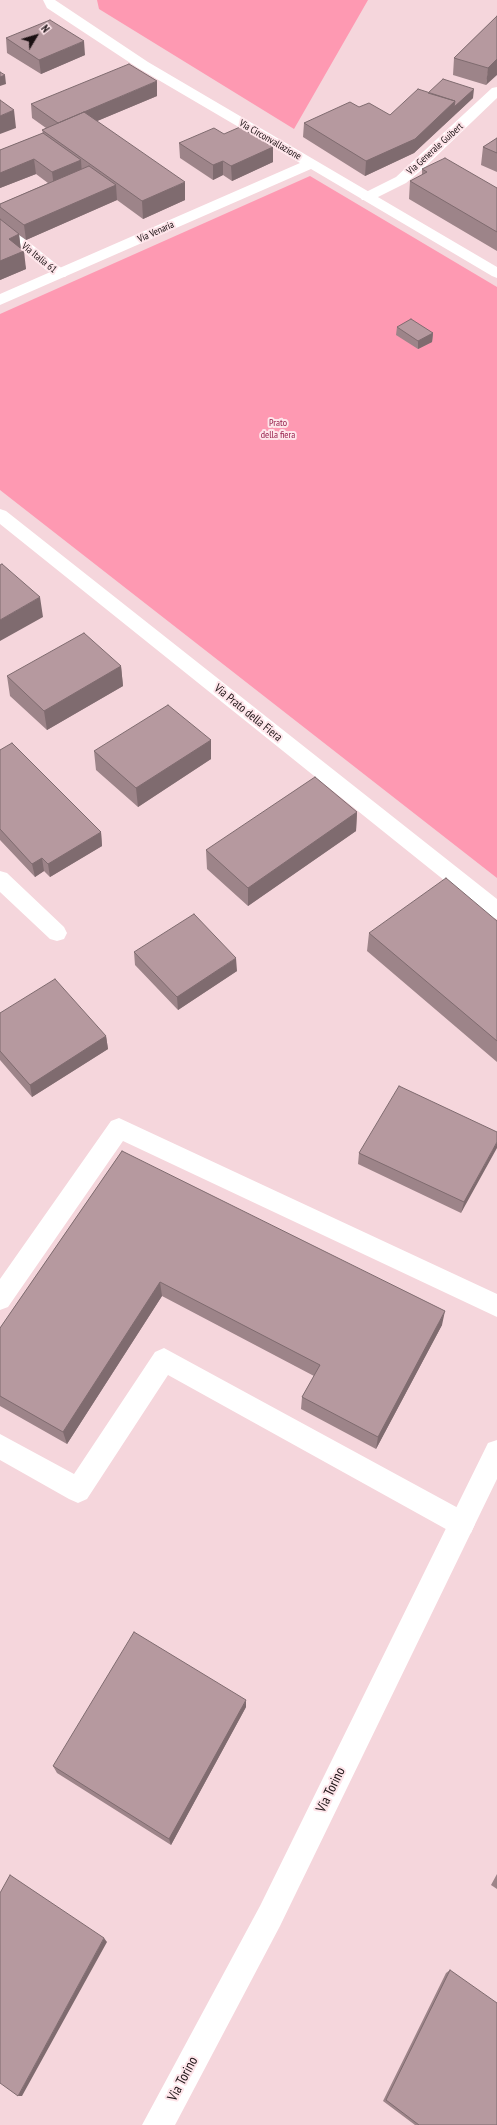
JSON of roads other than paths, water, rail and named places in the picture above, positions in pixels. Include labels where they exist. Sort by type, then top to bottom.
[{"type":"street","name":"Via Circonvallazione","points":[[49,0],[52,5],[143,65],[497,273]]},
{"type":"street","name":"Via Generale Guibert","points":[[367,197],[401,180],[419,165],[497,91]]},
{"type":"street","name":"Via Venaria","points":[[0,300],[311,164]]},
{"type":"street","name":"Via Italia 61","points":[[0,226],[60,274]]},
{"type":"street","name":"Via Prato della Fiera","points":[[0,515],[497,911]]},
{"type":"street","points":[[0,879],[57,933]]},
{"type":"street","points":[[0,1299],[119,1128],[497,1306]]},
{"type":"street","points":[[0,1446],[78,1490],[164,1360],[462,1524]]},
{"type":"street","name":"Via Torino","points":[[158,2125],[270,1916],[497,1452]]},
{"type":"park label","name":"Prato della fiera","points":[[278,428]]}]
